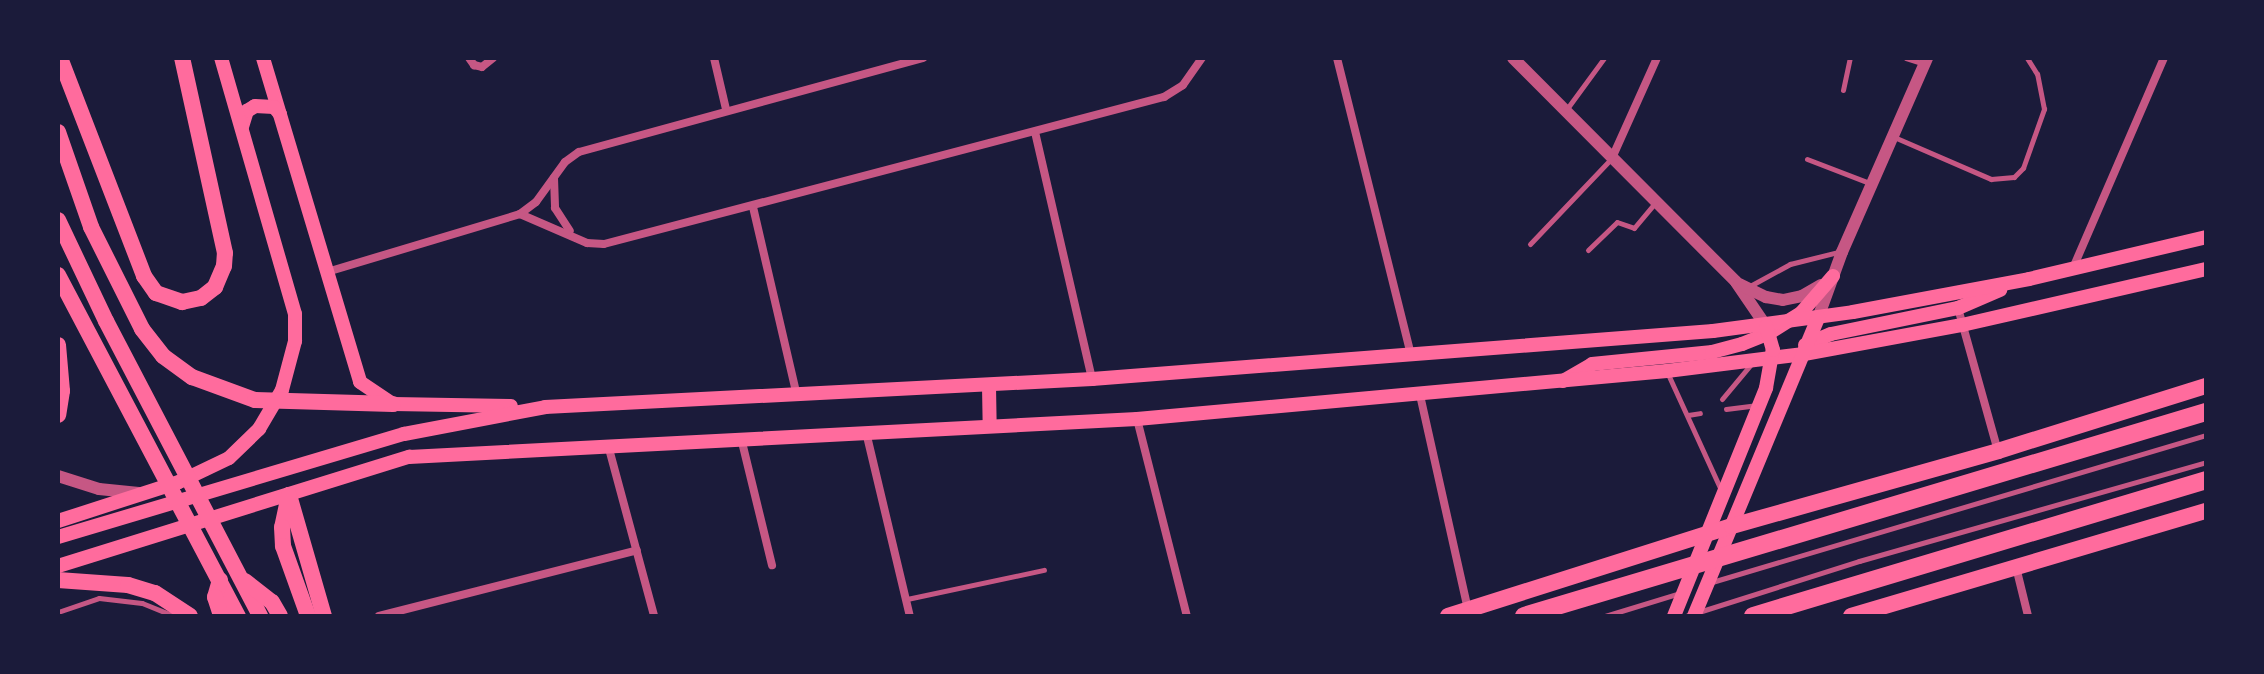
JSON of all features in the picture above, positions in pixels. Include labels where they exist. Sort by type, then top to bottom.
[{"type":"highway","points":[[1524,616],[2206,412]]},
{"type":"highway","points":[[1753,616],[2206,480]]},
{"type":"main road","points":[[60,58],[144,276],[156,293],[182,302],[201,298],[215,287],[224,266],[225,253],[182,58]]},
{"type":"main road","points":[[58,521],[111,497],[146,493],[229,458],[244,446],[272,410],[289,369],[295,341],[295,314],[221,58]]},
{"type":"main road","points":[[263,58],[360,382],[393,404]]},
{"type":"main road","points":[[242,130],[247,111],[255,106],[274,107],[280,114]]},
{"type":"main road","points":[[58,132],[91,227],[142,329],[163,356],[192,377],[255,400],[545,407],[797,396],[1092,379],[1768,329]]},
{"type":"main road","points":[[58,220],[106,321],[260,616]]},
{"type":"main road","points":[[1562,381],[1592,364],[1712,352],[1788,322],[2029,279],[2206,237]]},
{"type":"main road","points":[[1806,349],[1962,325],[2206,269]]},
{"type":"main road","points":[[58,275],[238,616]]},
{"type":"main road","points":[[1788,322],[1813,302],[1833,276]]},
{"type":"main road","points":[[58,566],[409,457],[608,444],[1137,419],[1667,371],[1788,356],[1831,334],[1958,308],[2029,279]]},
{"type":"main road","points":[[1694,616],[1818,318]]},
{"type":"main road","points":[[1674,616],[1766,388],[1772,359],[1768,329]]},
{"type":"main road","points":[[58,345],[62,391],[58,415]]},
{"type":"main road","points":[[1766,388],[1788,356]]},
{"type":"main road","points":[[989,386],[990,425]]},
{"type":"main road","points":[[1448,616],[1705,541],[2206,386]]},
{"type":"main road","points":[[58,537],[404,434],[545,407]]},
{"type":"main road","points":[[289,495],[282,527],[283,546],[308,616]]},
{"type":"main road","points":[[289,495],[324,616]]},
{"type":"main road","points":[[1851,616],[2206,511]]},
{"type":"main road","points":[[237,575],[272,602],[280,616]]},
{"type":"main road","points":[[58,580],[141,589],[155,593],[190,616]]},
{"type":"main road","points":[[220,580],[215,597],[221,616]]},
{"type":"street","points":[[469,58],[474,65],[482,67],[493,58]]},
{"type":"street","points":[[714,58],[726,109]]},
{"type":"street","points":[[327,272],[520,214],[536,202],[565,162],[579,152],[726,109],[923,58]]},
{"type":"street","points":[[1190,75],[1194,58]]},
{"type":"street","points":[[520,214],[577,238],[604,244],[1164,97],[1174,93],[1202,58]]},
{"type":"street","points":[[1337,58],[1411,355]]},
{"type":"street","points":[[1514,58],[1742,285],[1768,329]]},
{"type":"street","points":[[1612,158],[1657,58]]},
{"type":"street","points":[[2073,268],[2164,58]]},
{"type":"street","points":[[1818,318],[1842,252],[1926,61]]},
{"type":"street","points":[[1035,132],[1092,379]]},
{"type":"street","points":[[554,177],[555,208],[563,225],[577,238]]},
{"type":"street","points":[[753,207],[797,396]]},
{"type":"street","points":[[1742,285],[1775,299],[1792,299],[1816,289],[1833,276]]},
{"type":"street","points":[[1958,308],[1998,451]]},
{"type":"street","points":[[1420,395],[1468,609]]},
{"type":"street","points":[[1137,419],[1187,616]]},
{"type":"street","points":[[866,432],[910,616]]},
{"type":"street","points":[[741,438],[772,565]]},
{"type":"street","points":[[608,444],[654,616]]},
{"type":"street","points":[[62,478],[111,497]]},
{"type":"street","points":[[379,616],[637,550]]},
{"type":"street","points":[[2016,567],[2028,616]]},
{"type":"lane","points":[[1566,111],[1604,58]]},
{"type":"lane","points":[[1843,90],[1850,58]]},
{"type":"lane","points":[[1906,58],[1926,61]]},
{"type":"lane","points":[[1894,137],[1991,179],[2014,177],[2023,168],[2044,109],[2037,74],[2027,58]]},
{"type":"lane","points":[[1530,244],[1612,158]]},
{"type":"lane","points":[[1807,159],[1873,184]]},
{"type":"lane","points":[[1588,250],[1617,222],[1634,228],[1656,202]]},
{"type":"lane","points":[[1742,285],[1790,264],[1842,252]]},
{"type":"lane","points":[[1722,399],[1754,361]]},
{"type":"lane","points":[[1667,371],[1724,495]]},
{"type":"lane","points":[[1726,409],[1759,405]]},
{"type":"lane","points":[[1688,415],[1700,413]]},
{"type":"lane","points":[[1703,585],[2206,435]]},
{"type":"lane","points":[[1686,616],[1859,561],[2206,462]]},
{"type":"lane","points":[[906,600],[1044,570]]},
{"type":"lane","points":[[1605,616],[1689,590]]},
{"type":"lane","points":[[58,612],[99,598],[142,603],[175,616]]}]
